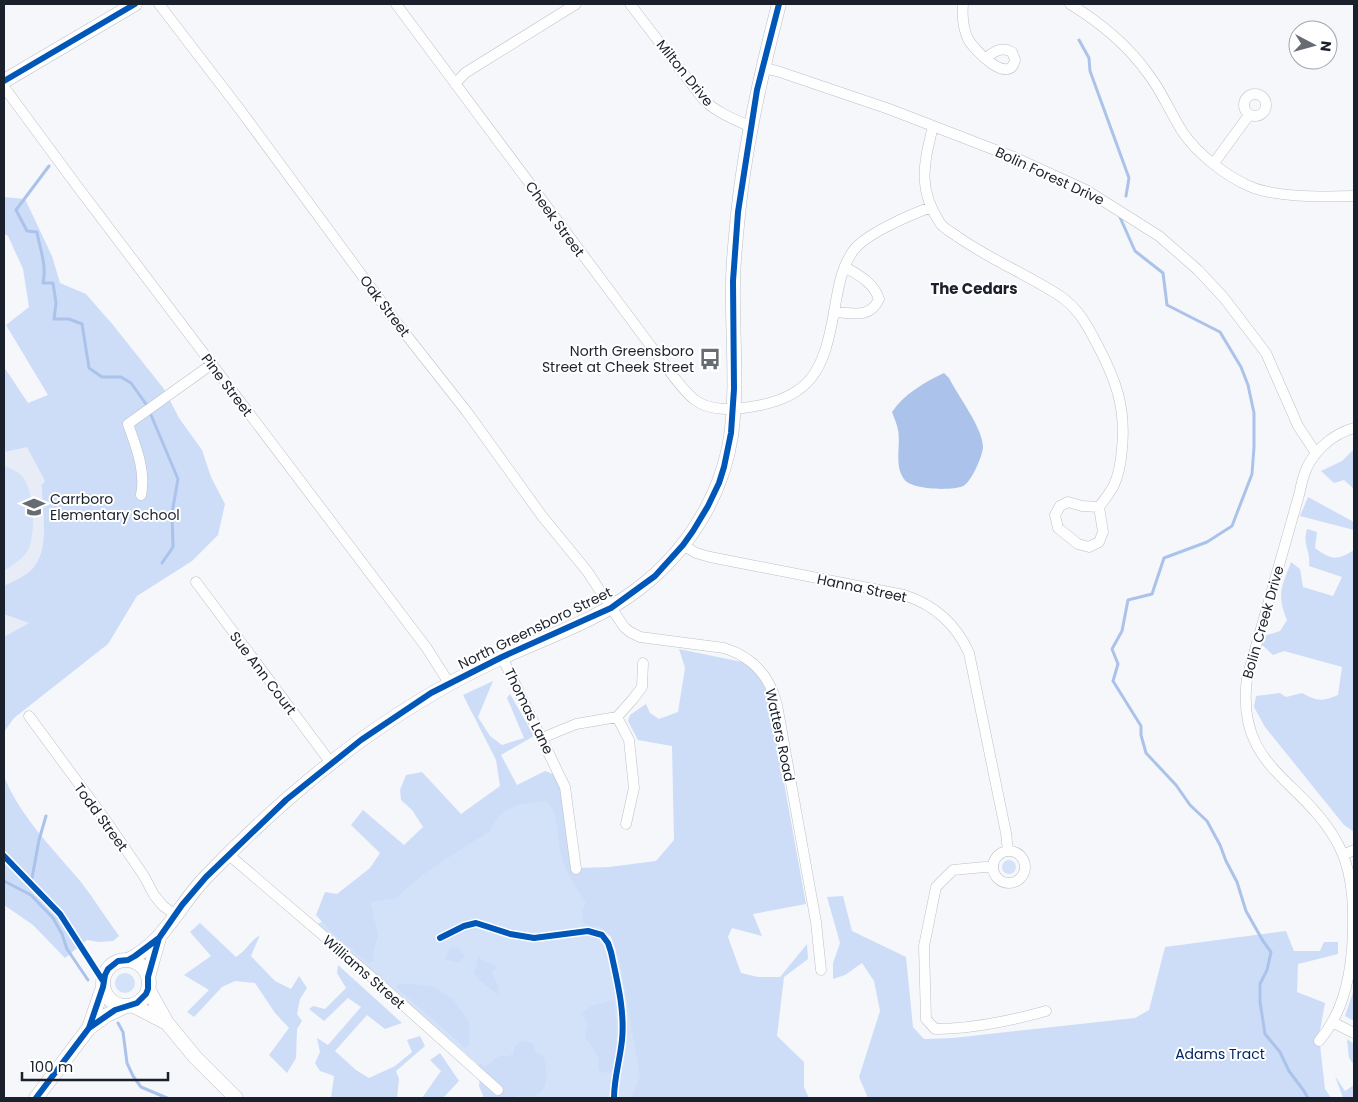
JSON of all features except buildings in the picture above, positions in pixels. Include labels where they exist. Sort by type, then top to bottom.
[{"type":"main road","points":[[4,81],[135,4]]},
{"type":"main road","name":"North Greensboro Street","points":[[128,960],[159,938],[193,891],[286,800],[331,763],[395,717],[449,683],[611,608],[655,576],[683,545],[702,517],[719,482],[728,449],[733,408],[733,281],[738,212],[751,127],[779,4]]},
{"type":"main road","name":"North Greensboro Street","points":[[148,983],[159,938]]},
{"type":"main road","points":[[89,1028],[103,987],[104,974],[108,969],[118,961],[128,960],[141,965],[167,1023],[195,1057],[236,1098]]},
{"type":"main road","points":[[36,1098],[89,1028],[107,1015],[142,999],[148,983]]},
{"type":"main road","points":[[103,987],[109,998],[114,1002],[129,1005],[167,1023]]},
{"type":"street","name":"Oak Street","points":[[159,4],[241,111],[400,327],[467,412],[542,516],[587,571],[611,608]]},
{"type":"street","name":"Cheek Street","points":[[396,4],[578,251],[688,394],[702,404],[733,408],[767,404],[784,399],[803,387],[815,374],[824,357],[838,289],[845,267],[854,250],[873,233],[931,207]]},
{"type":"street","points":[[455,84],[465,73],[576,4]]},
{"type":"street","name":"Milton Drive","points":[[630,4],[712,108],[751,127]]},
{"type":"street","points":[[963,4],[963,22],[969,41],[986,58]]},
{"type":"street","points":[[1070,4],[1106,29],[1137,59],[1160,89],[1183,132],[1194,146],[1237,180],[1257,189],[1270,192],[1316,196],[1354,196]]},
{"type":"street","name":"Bolin Forest Drive","points":[[763,68],[777,71],[933,126],[1016,158],[1086,190],[1147,228],[1176,250],[1224,298],[1266,353],[1298,426],[1316,453]]},
{"type":"street","name":"Pine Street","points":[[4,87],[65,171],[426,647],[449,683]]},
{"type":"street","points":[[1214,163],[1249,114]]},
{"type":"street","points":[[933,126],[926,157],[924,182],[928,201],[942,226],[967,243],[1060,296],[1075,307],[1087,325],[1115,380],[1121,402],[1123,434],[1120,466],[1113,486],[1099,508],[1103,532],[1099,542],[1089,547],[1078,544],[1058,528],[1055,516],[1060,506],[1068,502],[1099,508]]},
{"type":"street","points":[[834,312],[870,312],[875,308],[879,299],[872,284],[845,267]]},
{"type":"street","points":[[141,495],[143,485],[142,472],[128,424],[212,364]]},
{"type":"street","name":"Bolin Creek Drive","points":[[1318,1041],[1339,1010],[1347,984],[1353,934],[1349,877],[1343,855],[1324,822],[1309,804],[1268,764],[1261,754],[1248,726],[1244,696],[1247,678],[1304,474],[1316,453],[1336,436],[1354,428]]},
{"type":"street","name":"Hanna Street","points":[[683,545],[696,554],[916,599],[934,608],[945,617],[956,628],[969,653],[1006,833],[1008,851]]},
{"type":"street","name":"Sue Ann Court","points":[[196,582],[331,763]]},
{"type":"street","name":"Watters Road","points":[[611,608],[624,627],[640,637],[734,651],[755,664],[769,683],[777,706],[816,922],[820,970]]},
{"type":"street","name":"Thomas Lane","points":[[502,657],[566,787],[576,869]]},
{"type":"street","points":[[542,738],[576,724],[618,717],[642,687],[643,663]]},
{"type":"street","name":"Todd Street","points":[[29,716],[144,876],[154,895],[163,906],[176,915]]},
{"type":"street","points":[[618,717],[630,740],[634,788],[626,824]]},
{"type":"street","points":[[1343,855],[1354,850]]},
{"type":"street","points":[[1008,851],[1018,854],[1024,864],[1024,869],[1019,879],[1009,883],[1004,882],[996,875],[993,868],[999,855],[1008,851]]},
{"type":"street","name":"Williams Street","points":[[229,855],[374,979],[498,1090]]},
{"type":"street","points":[[993,868],[953,870],[936,887],[924,946],[926,1019],[935,1029],[949,1029],[1011,1021],[1046,1011]]},
{"type":"street","points":[[1332,1022],[1354,1033]]},
{"type":"shaded area","points":[[944,373],[949,378],[975,422],[983,447],[979,462],[966,484],[950,489],[923,487],[908,483],[904,479],[899,468],[899,436],[892,412],[915,389]]},
{"type":"shaded area","name":"Carrboro Elementary School","points":[[4,422],[18,423],[108,590],[4,699]]},
{"type":"shaded area","points":[[4,466],[21,475],[26,481],[33,512],[33,523],[31,543],[28,550],[20,559],[4,571]]},
{"type":"shaded area","points":[[554,782],[569,871],[607,931],[614,950],[711,953],[769,1098],[497,1098],[506,1089],[318,924],[424,846]]},
{"type":"shaded area","points":[[1006,860],[1012,860],[1016,867],[1012,874],[1006,874],[1002,870],[1002,864]]},
{"type":"shaded area","points":[[125,973],[132,976],[135,983],[132,990],[125,993],[118,990],[115,983],[118,976]]},
{"type":"green space","points":[[4,197],[25,199],[52,256],[60,283],[86,294],[164,389],[179,418],[202,450],[211,477],[225,504],[218,535],[192,561],[137,596],[108,644],[14,718],[4,732],[4,637],[29,623],[4,614],[4,586],[28,573],[40,555],[44,533],[41,486],[45,481],[27,447],[4,452],[4,367],[28,403],[48,395],[6,325],[29,307],[23,269],[8,236],[4,234]]},
{"type":"green space","points":[[1354,449],[1354,489],[1344,480],[1334,483],[1321,471],[1342,461]]},
{"type":"green space","points":[[1308,497],[1354,522],[1354,530],[1300,516]]},
{"type":"green space","points":[[1307,529],[1317,532],[1315,548],[1325,555],[1334,558],[1354,550],[1354,832],[1344,825],[1265,727],[1254,707],[1256,696],[1280,693],[1286,697],[1302,693],[1320,700],[1338,695],[1342,667],[1284,651],[1273,655],[1261,644],[1264,636],[1280,631],[1287,620],[1281,591],[1291,562],[1300,569],[1303,587],[1333,596],[1342,577],[1309,566],[1309,556],[1305,540]]},
{"type":"green space","points":[[679,649],[747,663],[765,678],[806,904],[753,914],[762,936],[732,928],[728,937],[741,973],[758,977],[780,977],[807,944],[808,959],[784,977],[777,1036],[804,1062],[804,1087],[809,1098],[631,1098],[640,1077],[620,962],[611,937],[598,926],[591,927],[583,922],[582,912],[586,902],[566,869],[560,850],[554,814],[547,801],[528,803],[506,810],[500,815],[490,831],[426,873],[398,898],[371,902],[378,936],[373,954],[374,961],[368,963],[331,932],[316,915],[325,892],[337,894],[370,868],[380,853],[351,825],[363,810],[404,845],[423,827],[412,810],[401,800],[400,790],[406,775],[422,772],[461,814],[500,786],[496,760],[463,695],[493,681],[478,717],[490,736],[502,745],[524,738],[507,698],[510,694],[534,736],[501,755],[517,785],[545,771],[553,774],[563,790],[577,868],[609,867],[656,861],[674,840],[672,746],[638,740],[628,721],[630,715],[646,704],[650,713],[659,719],[678,712],[685,668]]},
{"type":"green space","points":[[4,776],[28,818],[81,882],[119,936],[113,941],[99,942],[87,940],[65,958],[33,925],[4,905]]},
{"type":"green space","name":"Adams Tract","points":[[843,896],[852,931],[906,957],[913,1027],[924,1039],[953,1038],[1135,1018],[1149,1010],[1165,947],[1286,931],[1294,951],[1320,951],[1324,942],[1338,942],[1338,954],[1298,964],[1297,992],[1325,1003],[1319,1036],[1325,1089],[1331,1098],[868,1098],[859,1077],[880,1011],[874,981],[862,963],[845,975],[833,979],[833,963],[840,943],[827,897]]},
{"type":"green space","points":[[200,923],[236,957],[260,935],[251,956],[275,981],[291,989],[299,976],[307,988],[300,999],[297,1014],[302,1021],[297,1029],[296,1058],[287,1073],[269,1055],[289,1028],[275,1013],[255,983],[235,981],[222,987],[194,1017],[187,1012],[209,990],[184,975],[211,956],[190,932]]},
{"type":"green space","points":[[450,947],[459,949],[465,956],[458,963],[445,959]]},
{"type":"green space","points":[[479,957],[496,966],[496,969],[492,972],[499,994],[485,985],[473,973]]},
{"type":"green space","points":[[338,965],[402,1023],[385,1029],[367,1015],[335,1051],[356,1070],[369,1078],[395,1066],[412,1052],[407,1040],[420,1036],[425,1046],[396,1071],[399,1079],[397,1098],[331,1098],[334,1076],[320,1071],[315,1063],[320,1052],[317,1038],[328,1045],[361,1007],[348,998],[324,1021],[309,1009],[313,1006],[325,1009],[346,988],[337,973]]},
{"type":"green space","points":[[398,984],[434,987],[453,999],[469,1022],[469,1046],[465,1048],[396,987]]},
{"type":"green space","points":[[1354,989],[1354,1021],[1345,1016]]},
{"type":"green space","points":[[614,1000],[617,1035],[614,1070],[610,1073],[600,1072],[598,1068],[599,1059],[585,1036],[588,1024],[582,1013],[591,1006]]},
{"type":"green space","points":[[1347,1039],[1354,1044],[1354,1065],[1349,1058]]},
{"type":"green space","points":[[521,1041],[534,1044],[535,1052],[544,1057],[546,1082],[544,1088],[534,1096],[516,1095],[516,1098],[484,1098],[479,1086],[481,1071],[478,1065],[481,1063],[484,1067],[501,1055],[506,1057],[513,1054],[515,1046]]},
{"type":"green space","points":[[440,1053],[459,1081],[443,1098],[422,1098],[441,1071],[430,1060]]},
{"type":"green space","points":[[1335,1076],[1345,1091],[1354,1085],[1354,1098],[1343,1098]]},
{"type":"waterway","points":[[1079,40],[1089,58],[1090,71],[1129,178],[1126,196]]},
{"type":"waterway","points":[[49,166],[16,210],[27,231],[37,232],[44,264],[43,283],[53,283],[56,303],[54,319],[69,319],[82,324],[89,368],[102,377],[121,377],[131,383],[146,404]]},
{"type":"waterway","points":[[1119,215],[1135,251],[1163,273],[1167,305],[1220,332],[1241,367],[1248,385],[1254,413],[1254,447],[1252,474],[1232,526],[1207,542],[1164,558],[1152,594],[1128,600],[1122,631],[1112,649],[1118,664],[1113,681],[1141,726],[1141,735],[1146,753],[1176,785],[1190,805],[1207,821],[1237,882],[1246,911],[1271,952],[1267,970],[1260,984],[1260,1002],[1265,1034],[1280,1052],[1289,1071],[1308,1098]]},
{"type":"waterway","points":[[151,415],[178,479],[172,513],[173,547],[162,563]]},
{"type":"waterway","points":[[32,878],[39,840],[46,816]]},
{"type":"waterway","points":[[4,881],[31,895],[53,918],[62,934],[67,949],[88,980]]},
{"type":"waterway","points":[[118,1023],[123,1032],[127,1063],[133,1076],[141,1087],[167,1098]]},
{"type":"cycle path","points":[[4,81],[135,4]]},
{"type":"cycle path","points":[[36,1098],[89,1028],[108,969],[118,961],[128,960],[135,956],[159,938],[182,905],[206,877],[286,800],[361,740],[431,693],[502,657],[611,608],[655,576],[693,531],[719,483],[731,433],[734,389],[733,281],[738,212],[757,90],[779,4]]},
{"type":"cycle path","points":[[4,856],[60,914],[103,981]]},
{"type":"cycle path","points":[[440,938],[464,926],[476,923],[510,934],[534,938],[588,931],[602,935],[608,943],[611,952],[620,996],[623,1029],[614,1098]]},
{"type":"cycle path","points":[[89,1028],[115,1010],[137,1003],[146,994],[148,977],[159,938]]},
{"type":"place","name":"North Greensboro Street at Cheek Street","points":[[710,359]]},
{"type":"place","name":"Carrboro Elementary School","points":[[34,507]]},
{"type":"district","name":"The Cedars","points":[[974,289]]}]
